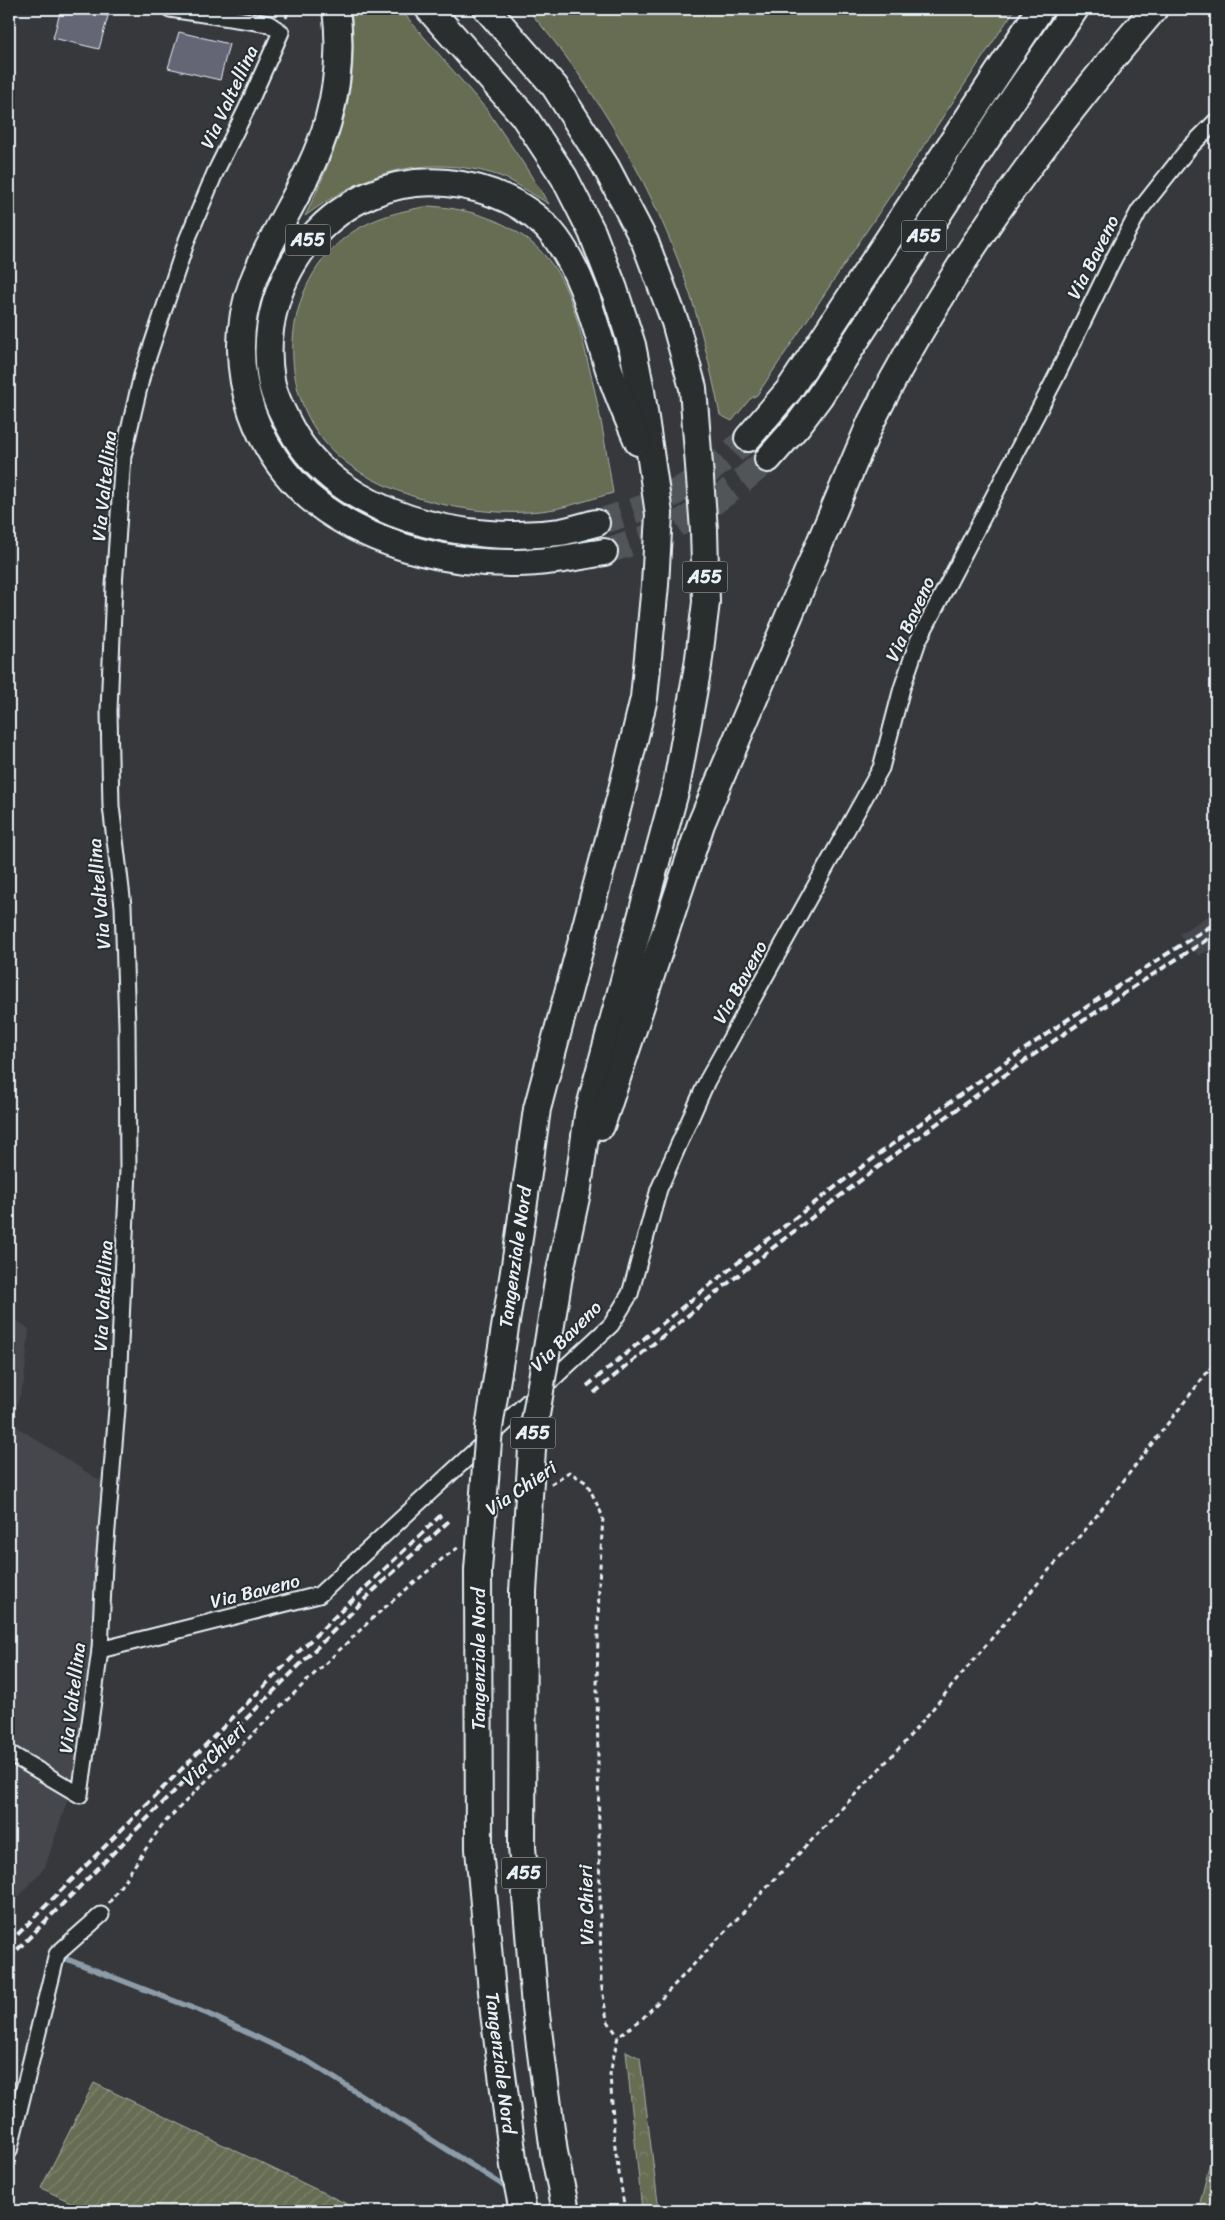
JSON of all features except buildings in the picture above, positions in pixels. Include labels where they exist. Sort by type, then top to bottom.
[{"type":"highway","name":"A55","points":[[336,9],[338,51],[328,122],[317,152],[253,282],[242,321],[241,360],[248,402],[260,435],[282,469],[305,494],[346,523],[382,540],[423,552],[471,561],[517,564],[565,560],[604,552]]},
{"type":"highway","name":"A55","points":[[429,9],[523,115],[564,177],[592,232],[632,345],[641,391],[652,480]]},
{"type":"highway","name":"A55","points":[[487,9],[555,87],[606,167],[645,242],[675,322],[693,388],[704,530],[706,602],[698,666],[676,788],[588,1114],[578,1188],[559,1276],[533,1433],[523,1592],[522,1847],[536,2016],[554,2152],[566,2211]]},
{"type":"highway","name":"A55","points":[[748,438],[789,390],[1040,9]]},
{"type":"highway","name":"A55","points":[[768,459],[798,426],[819,397],[1005,111],[1075,9]]},
{"type":"highway","name":"A55","points":[[578,1188],[615,1088],[640,1003],[700,824],[871,422],[900,364],[976,240],[1098,75],[1154,9]]},
{"type":"highway","name":"A55","points":[[596,523],[560,532],[521,534],[485,534],[452,528],[417,520],[385,509],[357,496],[333,480],[313,462],[300,446],[277,399],[271,382],[269,346],[274,307],[288,270],[309,239],[336,214],[366,196],[408,184],[432,181],[467,185],[499,194],[529,212],[555,237],[580,278],[610,372],[652,480]]},
{"type":"highway","name":"Tangenziale Nord","points":[[523,2211],[514,2166],[494,2013],[479,1849],[478,1570],[489,1428],[516,1259],[537,1109],[620,798],[644,698],[655,585],[659,514],[652,480]]},
{"type":"street","name":"Via Valtellina","points":[[9,1753],[80,1795],[100,1650],[104,1565],[117,1409],[128,1170],[127,1025],[123,906],[111,806],[109,711],[114,586],[123,456],[142,375],[187,240],[215,173],[281,32],[269,24],[170,9]]},
{"type":"street","name":"Via Baveno","points":[[100,1650],[319,1595],[611,1325],[630,1294],[659,1189],[707,1082],[882,768],[902,688],[918,642],[1050,388],[1139,211],[1188,149],[1216,121]]},
{"type":"street","points":[[9,2151],[57,1954],[101,1915]]},
{"type":"path","points":[[625,2211],[616,2147],[610,2074],[618,2036],[641,2020],[904,1743],[1049,1570],[1087,1528],[1216,1361]]},
{"type":"path","name":"Via Chieri","points":[[545,1488],[569,1472],[587,1483],[603,1517],[597,1686],[601,1982],[607,2020],[618,2036]]},
{"type":"path","name":"Via Chieri","points":[[101,1915],[162,1825],[286,1701],[376,1615],[442,1559],[466,1542]]},
{"type":"shaded area","points":[[1216,911],[1216,946],[1199,956],[1179,934]]},
{"type":"shaded area","points":[[9,1315],[29,1329],[24,1382],[11,1423],[102,1482],[93,1649],[75,1778],[45,1867],[9,1908]]},
{"type":"green space","points":[[351,9],[400,9],[487,110],[549,204],[513,182],[486,172],[458,167],[415,167],[377,176],[358,184],[305,216],[337,141],[350,91],[353,65]]},
{"type":"green space","points":[[527,9],[1015,9],[757,395],[750,399],[732,421],[720,415],[707,355],[691,297],[678,259],[644,182],[601,108],[578,73]]},
{"type":"green space","points":[[429,206],[468,212],[504,225],[520,234],[535,246],[549,260],[560,277],[573,306],[582,338],[599,409],[613,493],[569,506],[528,512],[500,512],[440,504],[383,485],[358,471],[337,455],[316,431],[302,403],[294,372],[293,341],[298,310],[309,281],[327,255],[360,227],[388,215]]},
{"type":"green space","points":[[626,2051],[640,2058],[659,2211],[642,2211]]},
{"type":"green space","points":[[94,2083],[351,2206],[349,2211],[89,2211],[41,2188]]},
{"type":"green space","points":[[1216,2138],[1216,2211],[1198,2211]]},
{"type":"waterway","points":[[64,1958],[208,2014],[309,2062],[509,2189]]},
{"type":"waterway","points":[[530,2203],[543,2211]]},
{"type":"waterway","points":[[1215,2211],[1216,2206]]},
{"type":"tunnel","points":[[596,523],[644,508],[677,492],[726,458],[748,438]]},
{"type":"tunnel","points":[[604,552],[656,534],[686,519],[729,491],[768,459]]},
{"type":"railway","points":[[587,1386],[739,1262],[894,1143],[1053,1030],[1216,923]]},
{"type":"railway","points":[[594,1393],[744,1271],[897,1153],[1054,1041],[1216,934]]},
{"type":"railway","points":[[9,1943],[292,1658],[442,1514]]},
{"type":"railway","points":[[9,1958],[373,1591],[449,1521]]}]
